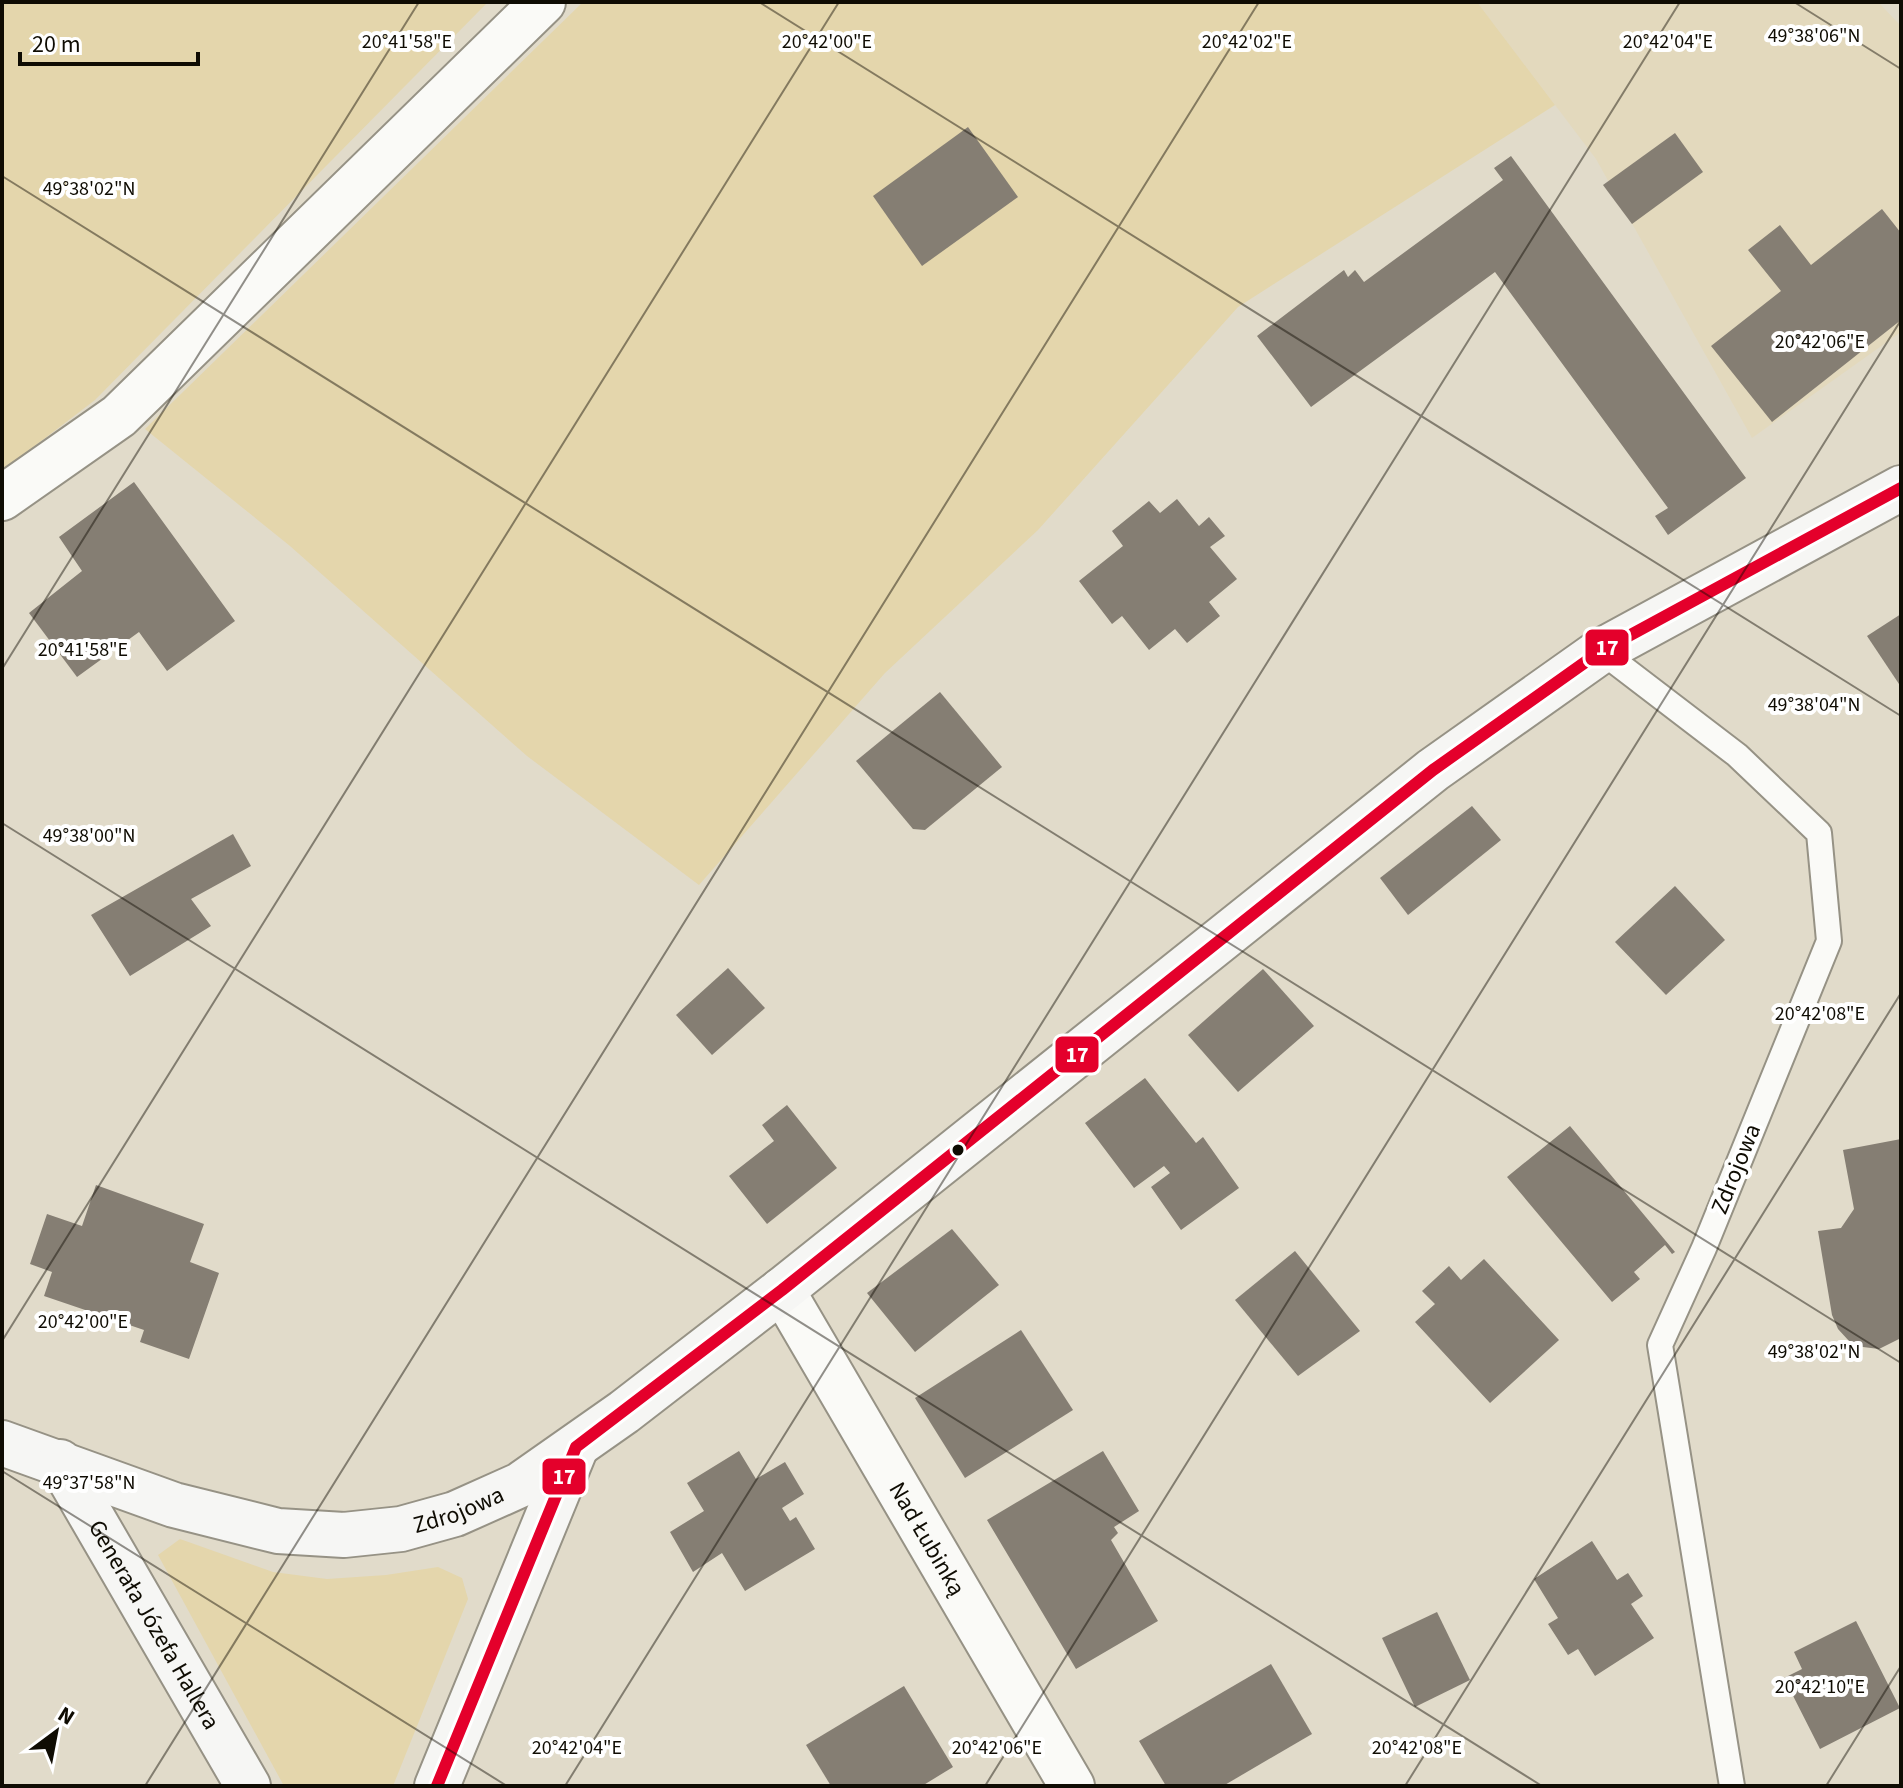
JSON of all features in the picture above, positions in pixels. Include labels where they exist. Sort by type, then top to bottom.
[{"type":"street","points":[[2,498],[119,416],[543,2]]},
{"type":"street","name":"Zdrojowa","points":[[2,1443],[188,1509],[278,1531],[344,1535],[401,1529],[455,1514],[520,1485],[576,1447],[782,1290],[1433,770],[1601,651],[1901,488]]},
{"type":"street","name":"Nad Łubinką","points":[[782,1290],[1072,1786]]},
{"type":"street","points":[[437,1786],[576,1447]]},
{"type":"street","name":"Generała Józefa Hallera","points":[[60,1462],[248,1786]]},
{"type":"lane","name":"Zdrojowa","points":[[1601,651],[1737,755],[1819,833],[1829,941],[1704,1248],[1660,1345],[1732,1786]]},
{"type":"shaded area","points":[[2,2],[488,2],[95,400],[2,471]]},
{"type":"shaded area","points":[[583,2],[1477,2],[1555,105],[1238,307],[1038,530],[885,673],[699,885],[527,756],[290,546],[145,429]]},
{"type":"shaded area","points":[[1477,2],[1878,2],[1901,26],[1901,332],[1752,438],[1596,159]]},
{"type":"shaded area","points":[[180,1539],[273,1572],[327,1579],[438,1567],[462,1578],[468,1599],[393,1786],[284,1786],[158,1555]]},
{"type":"building","points":[[968,127],[1018,197],[922,266],[873,196]]},
{"type":"building","points":[[1675,133],[1703,172],[1632,224],[1603,185]]},
{"type":"building","points":[[1511,156],[1746,478],[1668,535],[1655,516],[1668,508],[1495,272],[1311,407],[1257,336],[1344,270],[1348,277],[1355,270],[1364,282],[1503,180],[1494,168]]},
{"type":"building","points":[[1882,209],[1901,233],[1901,320],[1772,422],[1711,346],[1781,291],[1748,250],[1780,225],[1811,265]]},
{"type":"building","points":[[134,482],[235,621],[167,671],[139,632],[77,677],[29,613],[82,571],[59,537]]},
{"type":"building","points":[[1177,499],[1199,526],[1209,517],[1225,536],[1210,547],[1237,579],[1209,602],[1220,616],[1187,643],[1175,629],[1149,650],[1122,616],[1112,624],[1079,581],[1123,546],[1112,531],[1149,501],[1160,513]]},
{"type":"building","points":[[1901,614],[1901,687],[1867,636]]},
{"type":"building","points":[[940,692],[1002,767],[925,830],[913,829],[856,761]]},
{"type":"building","points":[[1472,806],[1501,840],[1408,915],[1380,878]]},
{"type":"building","points":[[233,834],[251,866],[191,899],[211,926],[130,976],[91,915]]},
{"type":"building","points":[[1675,886],[1725,940],[1666,995],[1615,942]]},
{"type":"building","points":[[728,968],[765,1008],[712,1055],[676,1015]]},
{"type":"building","points":[[1263,969],[1314,1026],[1238,1092],[1188,1035]]},
{"type":"building","points":[[1145,1078],[1196,1143],[1203,1137],[1239,1188],[1181,1230],[1151,1187],[1170,1173],[1164,1166],[1134,1188],[1085,1123]]},
{"type":"building","points":[[787,1105],[837,1168],[767,1224],[729,1176],[774,1141],[762,1125]]},
{"type":"building","points":[[1570,1126],[1675,1252],[1672,1254],[1665,1245],[1634,1272],[1640,1279],[1612,1302],[1507,1177]]},
{"type":"building","points":[[1901,1139],[1901,1338],[1879,1349],[1863,1347],[1849,1341],[1838,1329],[1832,1315],[1818,1231],[1841,1228],[1854,1209],[1843,1150]]},
{"type":"building","points":[[96,1185],[204,1224],[190,1262],[219,1273],[189,1359],[140,1342],[144,1330],[44,1296],[52,1272],[30,1264],[47,1214],[82,1226]]},
{"type":"building","points":[[952,1229],[999,1285],[915,1352],[867,1293]]},
{"type":"building","points":[[1295,1251],[1360,1331],[1298,1376],[1235,1300]]},
{"type":"building","points":[[1484,1259],[1559,1340],[1490,1403],[1415,1322],[1435,1304],[1422,1291],[1449,1266],[1461,1280]]},
{"type":"building","points":[[1021,1330],[1073,1410],[965,1478],[915,1398]]},
{"type":"building","points":[[739,1451],[756,1479],[785,1462],[804,1494],[782,1508],[790,1521],[796,1517],[815,1549],[745,1591],[722,1553],[693,1572],[670,1532],[704,1511],[687,1483]]},
{"type":"building","points":[[1103,1451],[1139,1511],[1114,1527],[1118,1533],[1111,1540],[1158,1621],[1076,1669],[987,1520]]},
{"type":"building","points":[[1592,1541],[1617,1580],[1628,1573],[1643,1596],[1631,1604],[1654,1638],[1595,1676],[1578,1649],[1568,1655],[1548,1624],[1558,1618],[1534,1579]]},
{"type":"building","points":[[1437,1612],[1470,1680],[1415,1707],[1382,1638]]},
{"type":"building","points":[[1856,1621],[1900,1708],[1820,1749],[1784,1678],[1802,1669],[1794,1652]]},
{"type":"building","points":[[1271,1664],[1312,1734],[1223,1786],[1166,1786],[1139,1741]]},
{"type":"building","points":[[904,1686],[953,1767],[922,1786],[831,1786],[806,1745]]},
{"type":"transit line","name":"17","points":[[437,1786],[576,1447],[782,1290],[1433,770],[1601,651],[1901,488]]}]
